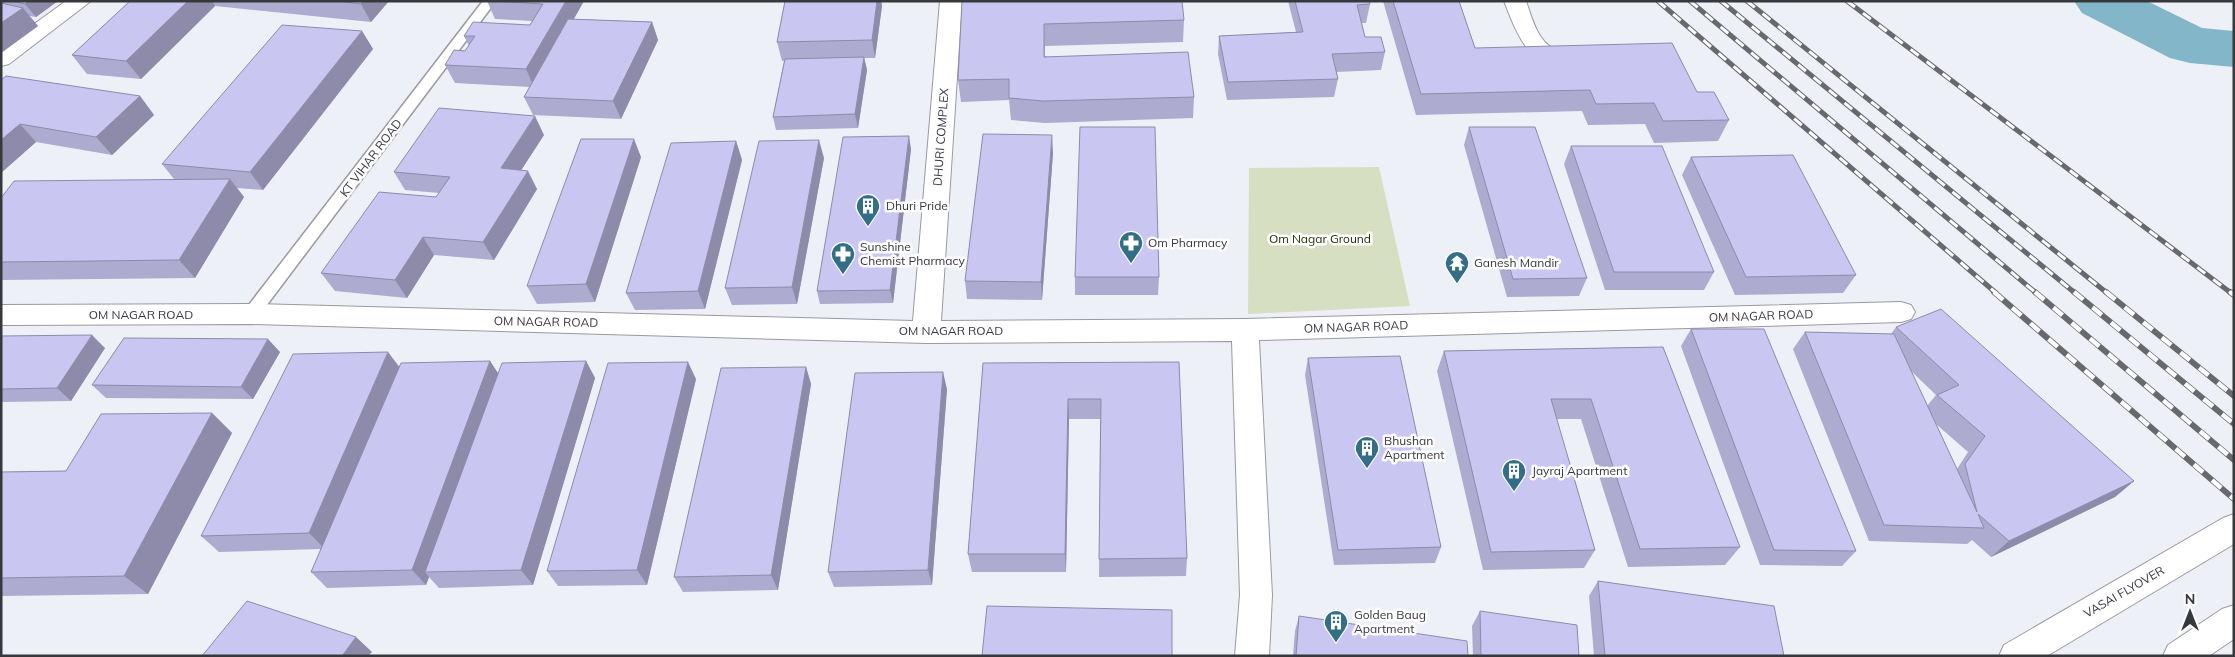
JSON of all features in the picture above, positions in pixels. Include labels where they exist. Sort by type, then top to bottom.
[{"type":"street","points":[[1,59],[80,1]]},
{"type":"street","name":"DHURI COMPLEX","points":[[926,332],[951,1]]},
{"type":"street","points":[[1515,1],[1528,35],[1536,49],[1557,60],[1588,62]]},
{"type":"street","points":[[525,322],[535,295]]},
{"type":"street","name":"OM NAGAR ROAD","points":[[1,315],[251,314],[926,332],[1245,330],[1901,312]]},
{"type":"street","points":[[1245,330],[1256,595],[1252,656]]},
{"type":"street","name":"VASAI FLYOVER","points":[[2016,656],[2234,528]]},
{"type":"street","points":[[2180,656],[2234,620]]},
{"type":"lane","name":"KT VIHAR ROAD","points":[[251,314],[490,1]]},
{"type":"green space","name":"Om Nagar Ground","points":[[1379,167],[1410,306],[1248,314],[1249,168]]},
{"type":"building","points":[[12,1],[28,1],[25,4]]},
{"type":"building","points":[[130,1],[188,1],[126,61],[72,55]]},
{"type":"building","points":[[339,1],[363,1],[361,4]]},
{"type":"building","points":[[494,1],[566,1],[526,69],[445,65],[454,50],[465,51],[475,36],[464,36],[473,22],[530,25],[543,4]]},
{"type":"building","points":[[785,1],[877,1],[872,40],[777,42]]},
{"type":"building","points":[[962,1],[1182,1],[1184,20],[1044,24],[1044,57],[1188,52],[1194,97],[1043,101],[1009,98],[1009,79],[958,80]]},
{"type":"building","points":[[1295,1],[1369,1],[1370,4],[1357,5],[1365,37],[1381,37],[1385,52],[1332,54],[1338,79],[1228,82],[1219,36],[1303,32]]},
{"type":"building","points":[[1393,1],[1459,1],[1475,48],[1672,43],[1697,92],[1714,92],[1729,120],[1663,121],[1654,103],[1596,104],[1590,90],[1421,94]]},
{"type":"building","points":[[1,3],[23,8],[1,23]]},
{"type":"building","points":[[568,19],[652,22],[613,101],[524,97]]},
{"type":"building","points":[[282,25],[362,31],[250,172],[162,164]]},
{"type":"building","points":[[864,57],[855,114],[773,117],[785,59]]},
{"type":"building","points":[[6,76],[140,96],[96,137],[20,124],[1,140],[1,80]]},
{"type":"building","points":[[439,108],[535,116],[501,168],[528,171],[483,242],[423,237],[395,280],[321,273],[379,192],[436,197],[450,177],[394,172]]},
{"type":"building","points":[[1080,127],[1155,127],[1159,277],[1075,277]]},
{"type":"building","points":[[1469,127],[1535,127],[1587,278],[1513,279]]},
{"type":"building","points":[[983,134],[1052,135],[1041,282],[965,281]]},
{"type":"building","name":"Dhuri Pride","points":[[909,136],[890,290],[817,291],[843,137]]},
{"type":"building","points":[[581,139],[634,139],[586,284],[527,286]]},
{"type":"building","points":[[819,140],[792,287],[725,288],[759,141]]},
{"type":"building","points":[[736,141],[698,291],[626,293],[671,143]]},
{"type":"building","points":[[1571,146],[1662,146],[1714,272],[1614,272]]},
{"type":"building","points":[[1793,155],[1856,275],[1746,277],[1691,157]]},
{"type":"building","points":[[230,179],[179,260],[1,262],[1,198],[14,181]]},
{"type":"building","points":[[1941,309],[2134,481],[2009,541],[1978,514],[1984,528],[1884,525],[1805,332],[1894,334],[1977,512],[1965,464],[1985,436],[1937,395],[1959,385],[1896,327]]},
{"type":"building","points":[[1691,329],[1764,329],[1856,551],[1774,550]]},
{"type":"building","points":[[92,335],[57,388],[1,389],[1,336]]},
{"type":"building","points":[[124,338],[268,339],[241,387],[92,385]]},
{"type":"building","name":"Jayraj Apartment","points":[[1663,347],[1740,547],[1640,549],[1591,399],[1551,399],[1595,550],[1491,552],[1444,351]]},
{"type":"building","points":[[388,352],[309,533],[201,536],[293,354]]},
{"type":"building","name":"Bhushan Apartment","points":[[1400,356],[1441,547],[1338,550],[1308,358]]},
{"type":"building","points":[[490,361],[412,570],[311,572],[401,363]]},
{"type":"building","points":[[586,361],[521,570],[425,572],[502,363]]},
{"type":"building","points":[[688,362],[637,570],[547,571],[608,363]]},
{"type":"building","points":[[1179,362],[1187,558],[1099,559],[1101,399],[1068,399],[1065,554],[968,554],[983,363]]},
{"type":"building","points":[[806,367],[771,575],[674,577],[721,368]]},
{"type":"building","points":[[943,372],[928,570],[828,572],[855,373]]},
{"type":"building","points":[[212,413],[124,576],[1,578],[1,472],[66,471],[101,414]]},
{"type":"building","points":[[1598,581],[1774,606],[1784,656],[1605,656]]},
{"type":"building","points":[[247,601],[356,637],[342,656],[202,656]]},
{"type":"building","points":[[987,606],[1172,610],[1172,656],[982,656]]},
{"type":"building","points":[[1480,611],[1577,625],[1579,656],[1481,656]]},
{"type":"building","points":[[1299,616],[1467,641],[1468,656],[1296,656]]},
{"type":"waterway","points":[[2102,1],[2190,45],[2234,49]]},
{"type":"railway","points":[[1658,1],[1996,293]]},
{"type":"railway","points":[[1690,1],[2036,293]]},
{"type":"railway","points":[[1721,1],[2075,293]]},
{"type":"railway","points":[[1747,1],[2107,293]]},
{"type":"railway","points":[[1847,1],[2231,293]]},
{"type":"railway","points":[[1994,292],[2234,499]]},
{"type":"railway","points":[[2035,292],[2234,460]]},
{"type":"railway","points":[[2074,292],[2234,424]]},
{"type":"railway","points":[[2106,292],[2234,396]]},
{"type":"railway","points":[[2230,292],[2234,295]]},
{"type":"place","name":"Dhuri Pride","points":[[868,227]]},
{"type":"place","name":"Om Pharmacy","points":[[1131,264]]},
{"type":"place","name":"Sunshine Chemist Pharmacy","points":[[843,275]]},
{"type":"place","name":"Ganesh Mandir","points":[[1457,284]]},
{"type":"place","name":"Bhushan Apartment","points":[[1367,469]]},
{"type":"place","name":"Jayraj Apartment","points":[[1514,492]]},
{"type":"place","name":"Golden Baug Apartment","points":[[1336,643]]}]
